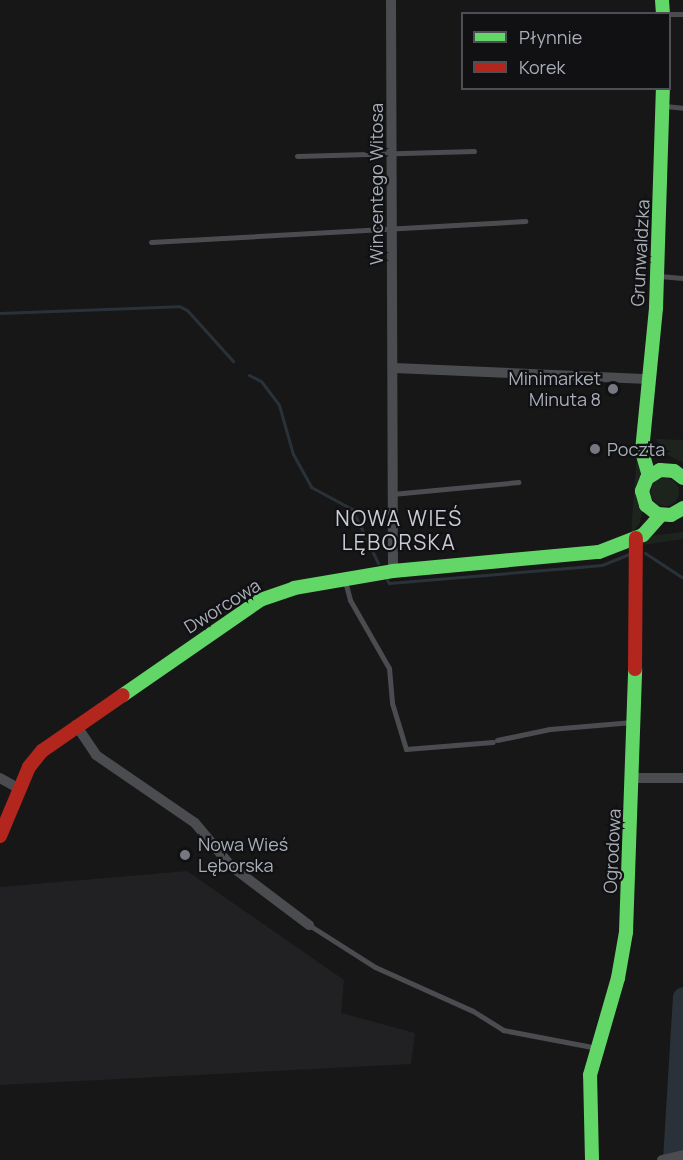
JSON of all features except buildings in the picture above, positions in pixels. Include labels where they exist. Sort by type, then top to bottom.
[{"type":"street","name":"Wincentego Witosa","points":[[391,0],[393,571]]},
{"type":"street","name":"Grunwaldzka","points":[[656,513],[642,491],[649,476],[642,451],[657,276],[663,90]]},
{"type":"street","points":[[393,368],[649,379]]},
{"type":"street","name":"Grunwaldzka","points":[[645,419],[655,458],[665,469]]},
{"type":"street","points":[[649,476],[665,469],[683,478]]},
{"type":"street","points":[[656,513],[681,512]]},
{"type":"street","name":"Dworcowa","points":[[0,836],[20,789],[40,752],[260,600],[285,591],[393,571],[579,556],[636,538],[649,531],[656,513]]},
{"type":"street","name":"Ogrodowa","points":[[592,1160],[588,1104],[597,1048],[618,978],[626,932],[634,778],[636,538]]},
{"type":"street","points":[[76,725],[96,755],[195,823],[231,866],[309,925]]},
{"type":"street","points":[[0,777],[20,789]]},
{"type":"street","points":[[634,778],[683,778]]},
{"type":"street","points":[[662,1160],[683,1155]]},
{"type":"lane","points":[[663,106],[683,108]]},
{"type":"lane","points":[[297,156],[474,151]]},
{"type":"lane","points":[[151,242],[525,221]]},
{"type":"lane","points":[[657,276],[683,278]]},
{"type":"lane","points":[[392,494],[518,482]]},
{"type":"lane","points":[[345,579],[350,600],[391,674],[392,703],[406,749],[495,741],[550,729],[634,722]]},
{"type":"lane","points":[[309,925],[375,967],[473,1011],[503,1030],[597,1048]]},
{"type":"shaded area","points":[[638,439],[641,471],[638,501],[642,512],[640,523],[631,534]]},
{"type":"shaded area","points":[[656,439],[683,440],[683,463],[668,455]]},
{"type":"shaded area","points":[[665,478],[675,482],[679,492],[675,502],[665,506],[655,502],[651,492],[655,482]]},
{"type":"shaded area","points":[[683,532],[683,539],[642,545],[649,536]]},
{"type":"shaded area","points":[[187,871],[344,980],[341,1013],[415,1033],[411,1064],[0,1085],[0,887]]},
{"type":"waterway","points":[[0,313],[179,306],[187,310],[233,361]]},
{"type":"waterway","points":[[249,375],[261,381],[279,405],[293,454],[311,487],[352,509],[378,563]]},
{"type":"waterway","points":[[645,553],[683,578]]},
{"type":"waterway","points":[[387,580],[389,583],[602,565],[629,554]]},
{"type":"waterway","points":[[673,1160],[683,997]]},
{"type":"traffic: fast","points":[[662,0],[663,12]]},
{"type":"traffic: fast","points":[[649,476],[642,451],[656,308],[663,90]]},
{"type":"traffic: fast","points":[[683,478],[674,471],[660,470],[647,478],[642,491],[646,505],[657,514],[671,515],[683,508]]},
{"type":"traffic: fast","points":[[123,695],[260,600],[294,588],[393,571],[599,552],[643,535],[661,515]]},
{"type":"traffic: fast","points":[[592,1160],[590,1075],[618,978],[626,932],[635,669]]},
{"type":"traffic: jam","points":[[635,669],[636,538]]},
{"type":"traffic: jam","points":[[0,836],[29,767],[42,751],[123,695]]},
{"type":"place","name":"Minimarket Minuta 8","points":[[613,389]]},
{"type":"place","name":"Poczta","points":[[595,449]]},
{"type":"place","name":"Nowa Wieś Lęborska","points":[[185,855]]},
{"type":"district","name":"NOWA WIEŚ LĘBORSKA","points":[[399,530]]}]
